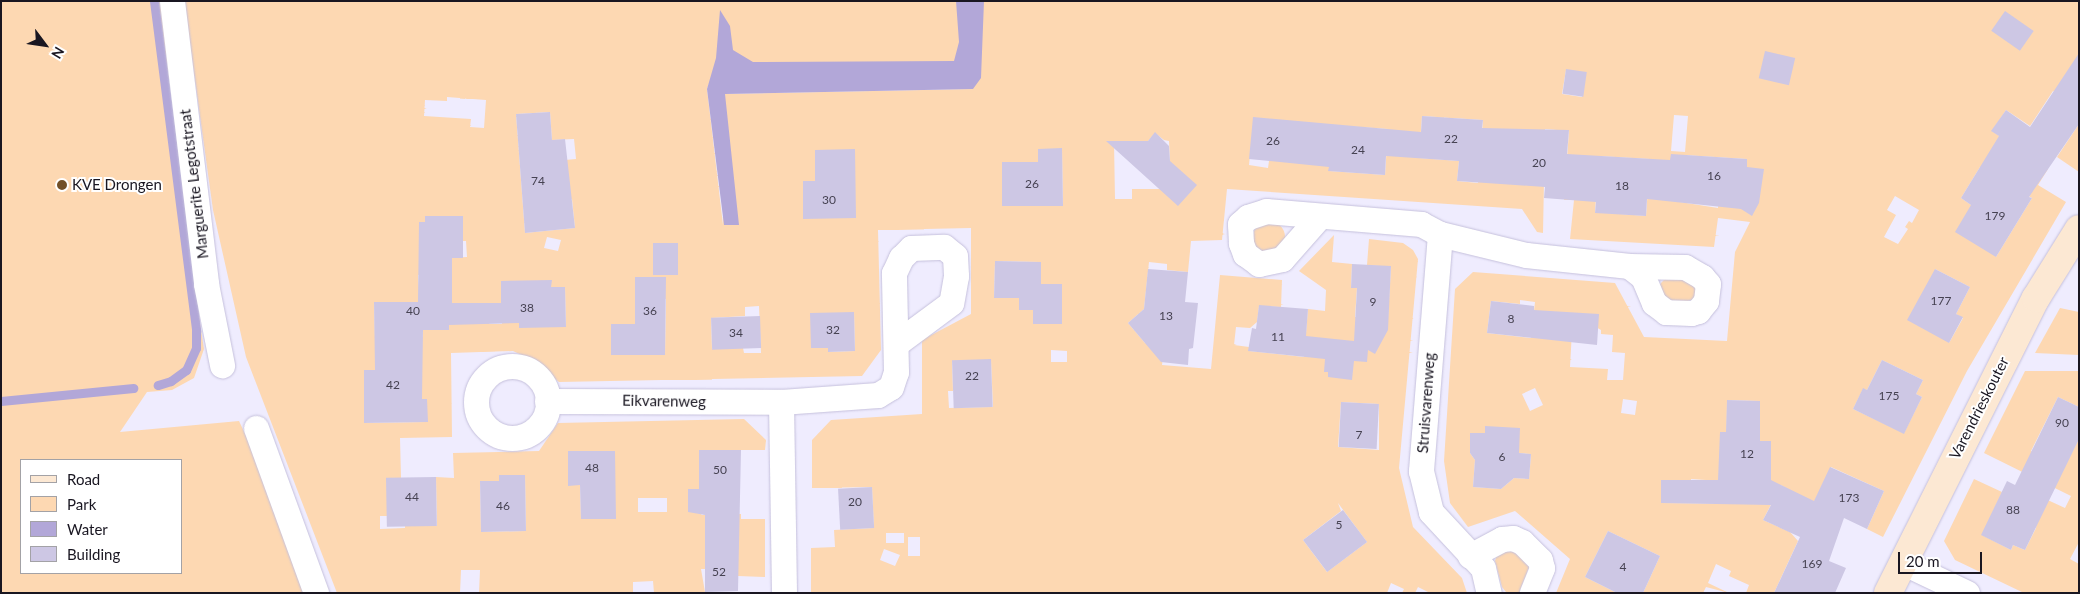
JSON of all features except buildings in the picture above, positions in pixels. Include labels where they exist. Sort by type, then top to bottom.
[{"type":"street","name":"Marguerite Legotstraat","points":[[172,1],[206,284],[222,365]]},
{"type":"street","points":[[1319,217],[1421,224],[1440,234],[1526,255],[1629,266]]},
{"type":"street","name":"Varendrieskouter","points":[[1888,593],[2036,298],[2079,229]]},
{"type":"street","name":"Struisvarenweg","points":[[1440,234],[1421,471],[1432,512],[1470,556],[1483,568],[1489,593]]},
{"type":"street","name":"Eikvarenweg","points":[[547,401],[781,402],[878,395],[891,387],[896,372],[896,343]]},
{"type":"street","points":[[781,402],[784,593]]},
{"type":"street","points":[[256,428],[316,593]]},
{"type":"street","points":[[1470,556],[1502,538],[1513,538],[1522,542],[1536,556],[1542,568],[1532,593]]},
{"type":"street","points":[[1902,562],[1967,593]]},
{"type":"green space","points":[[1,1],[161,1],[180,194],[204,349],[194,378],[172,390],[147,392],[120,432],[239,421],[282,512],[306,593],[1,593]]},
{"type":"green space","points":[[184,1],[2079,1],[2079,108],[2053,91],[2030,126],[2006,110],[1992,131],[2048,169],[2038,185],[2066,202],[1967,371],[1883,537],[1867,529],[1884,491],[1831,467],[1813,504],[1781,485],[1763,520],[1790,532],[1798,541],[1774,593],[1746,593],[1749,585],[1729,576],[1731,571],[1716,564],[1708,583],[1729,593],[1706,587],[1703,593],[1643,593],[1660,556],[1608,531],[1585,577],[1617,593],[1556,593],[1570,559],[1515,511],[1468,527],[1450,503],[1444,461],[1455,289],[1473,272],[1615,283],[1644,337],[1727,341],[1735,252],[1750,222],[1718,218],[1714,247],[1570,239],[1574,200],[1564,200],[1569,131],[1545,129],[1543,233],[1537,232],[1522,209],[1227,189],[1222,240],[1191,241],[1188,272],[1167,270],[1167,264],[1149,262],[1144,309],[1128,323],[1145,343],[1164,349],[1162,365],[1211,369],[1220,275],[1282,280],[1281,307],[1259,306],[1257,322],[1250,328],[1236,327],[1234,345],[1249,347],[1249,351],[1304,357],[1308,309],[1325,311],[1326,290],[1299,271],[1334,235],[1332,262],[1352,264],[1351,287],[1357,288],[1355,317],[1388,318],[1391,267],[1367,265],[1369,239],[1403,243],[1413,250],[1418,259],[1399,468],[1413,527],[1462,578],[1467,593],[1430,593],[1418,587],[1415,593],[1402,593],[1404,589],[1391,583],[1387,593],[811,593],[811,548],[835,547],[834,530],[874,528],[872,487],[812,488],[812,440],[831,420],[922,414],[922,340],[971,314],[971,228],[878,230],[881,350],[862,376],[559,382],[532,360],[513,351],[451,353],[452,437],[400,438],[401,478],[387,516],[380,516],[380,529],[405,528],[405,523],[437,526],[436,477],[454,478],[453,453],[539,451],[558,423],[744,419],[766,440],[765,450],[699,450],[699,489],[688,489],[688,502],[702,515],[741,514],[741,519],[765,519],[765,577],[738,576],[705,549],[705,569],[701,569],[705,592],[745,593],[654,593],[653,581],[633,582],[633,593],[479,593],[480,570],[461,570],[460,593],[337,593],[246,357],[213,210]],"holes":[[[1566,70],[1586,73],[1582,97],[1562,94]],[[711,78],[973,89],[725,94],[723,225],[707,89]],[[447,97],[486,100],[484,128],[470,127],[471,119],[424,116],[425,100],[447,101]],[[550,112],[552,140],[574,139],[576,159],[554,161],[556,201],[572,199],[575,228],[525,233],[516,114]],[[1674,115],[1688,116],[1685,152],[1671,151]],[[1422,116],[1483,120],[1478,183],[1457,181],[1459,161],[1419,158]],[[1254,117],[1269,161],[1268,168],[1249,165]],[[1331,125],[1388,129],[1385,175],[1329,171]],[[1155,133],[1164,140],[1169,141],[1170,161],[1160,189],[1132,189],[1132,199],[1115,199],[1114,142],[1148,141]],[[1038,149],[1062,149],[1063,205],[1002,206],[1002,162],[1038,162]],[[1684,155],[1747,159],[1745,192],[1718,204],[1718,208],[1680,202]],[[1599,156],[1650,159],[1646,216],[1595,212]],[[1980,167],[2032,198],[1996,257],[1974,207],[1961,198]],[[1895,196],[1919,210],[1912,223],[1909,221],[1905,227],[1908,229],[1898,244],[1884,237],[1896,215],[1887,210]],[[547,237],[561,240],[558,251],[544,248]],[[440,241],[466,241],[467,257],[440,258]],[[678,243],[678,275],[653,274],[653,244]],[[995,261],[1041,262],[1041,284],[1062,284],[1062,324],[1033,324],[1033,310],[1019,298],[994,298]],[[1935,269],[1970,287],[1956,314],[1963,318],[1949,343]],[[452,270],[452,320],[449,320],[449,330],[423,330],[423,337],[375,337],[374,302],[420,302],[418,275]],[[635,277],[657,277],[657,298],[666,299],[665,355],[611,355],[611,324],[635,324]],[[501,281],[519,287],[565,287],[566,327],[519,327],[519,314],[502,314],[502,324],[489,324],[488,303],[501,303]],[[1520,300],[1535,302],[1531,338],[1487,333],[1491,301],[1520,304]],[[759,306],[761,353],[744,353],[743,348],[712,349],[711,318],[745,316],[745,307]],[[854,312],[855,351],[829,352],[828,348]],[[1573,313],[1601,330],[1601,334],[1613,335],[1612,352],[1625,353],[1623,380],[1607,380],[1608,369],[1570,367]],[[1051,350],[1067,351],[1067,362],[1051,362]],[[991,360],[993,407],[949,408],[948,391],[953,391],[952,361]],[[1882,360],[1923,380],[1916,394],[1922,397],[1904,433],[1853,409],[1863,389],[1867,390]],[[1535,388],[1543,405],[1530,411],[1522,394]],[[422,399],[427,400],[427,422],[365,423]],[[1623,399],[1637,401],[1635,415],[1621,413]],[[1727,400],[1760,401],[1760,441],[1771,441],[1770,492],[1750,504],[1661,503],[1661,480],[1691,484],[1691,479],[1726,484]],[[1341,402],[1379,404],[1379,450],[1338,447]],[[1485,426],[1519,453],[1531,454],[1529,479],[1514,478],[1501,489],[1473,487],[1475,460],[1470,453],[1470,433],[1485,433]],[[568,451],[615,451],[615,519],[581,519],[580,485],[568,485]],[[499,475],[525,475],[526,531],[481,532],[480,481],[499,481]],[[638,498],[667,498],[667,512],[638,512]],[[1338,503],[1367,542],[1327,572],[1303,540],[1341,511]],[[886,533],[904,533],[904,543],[886,543]],[[908,537],[920,537],[920,556],[908,556]],[[884,549],[900,555],[895,566],[880,560]]]},
{"type":"green space","points":[[2079,124],[2079,172],[2057,157]]},
{"type":"green space","points":[[1269,221],[1280,226],[1285,237],[1280,248],[1269,253],[1258,248],[1253,237],[1258,226]]},
{"type":"green space","points":[[1691,276],[1700,298],[1671,305],[1659,288],[1661,283],[1667,277]]},
{"type":"green space","points":[[2060,308],[2079,312],[2079,355],[2035,353]]},
{"type":"green space","points":[[2025,371],[2079,371],[2079,407],[2058,397],[2031,451],[2064,468],[2079,439],[2079,542],[2070,559],[2079,564],[2079,593],[2024,593],[1955,560],[1944,541],[1974,479],[2002,492],[1982,535],[2011,550],[2013,545],[2025,550],[2036,528],[2039,496],[2065,508],[2071,496],[1984,453]]},
{"type":"green space","points":[[1512,548],[1529,567],[1519,593],[1506,592],[1502,587],[1495,561],[1497,555]]},
{"type":"water","points":[[956,1],[984,1],[981,78],[973,89],[725,94],[739,225],[724,225],[707,89],[716,58],[720,10],[730,26],[733,50],[753,62],[954,61],[959,42]]},
{"type":"waterway","points":[[154,1],[196,331],[196,348],[186,370],[171,381],[158,385]]},
{"type":"waterway","points":[[1,401],[133,388]]},
{"type":"place","name":"KVE Drongen","points":[[62,185]]}]
